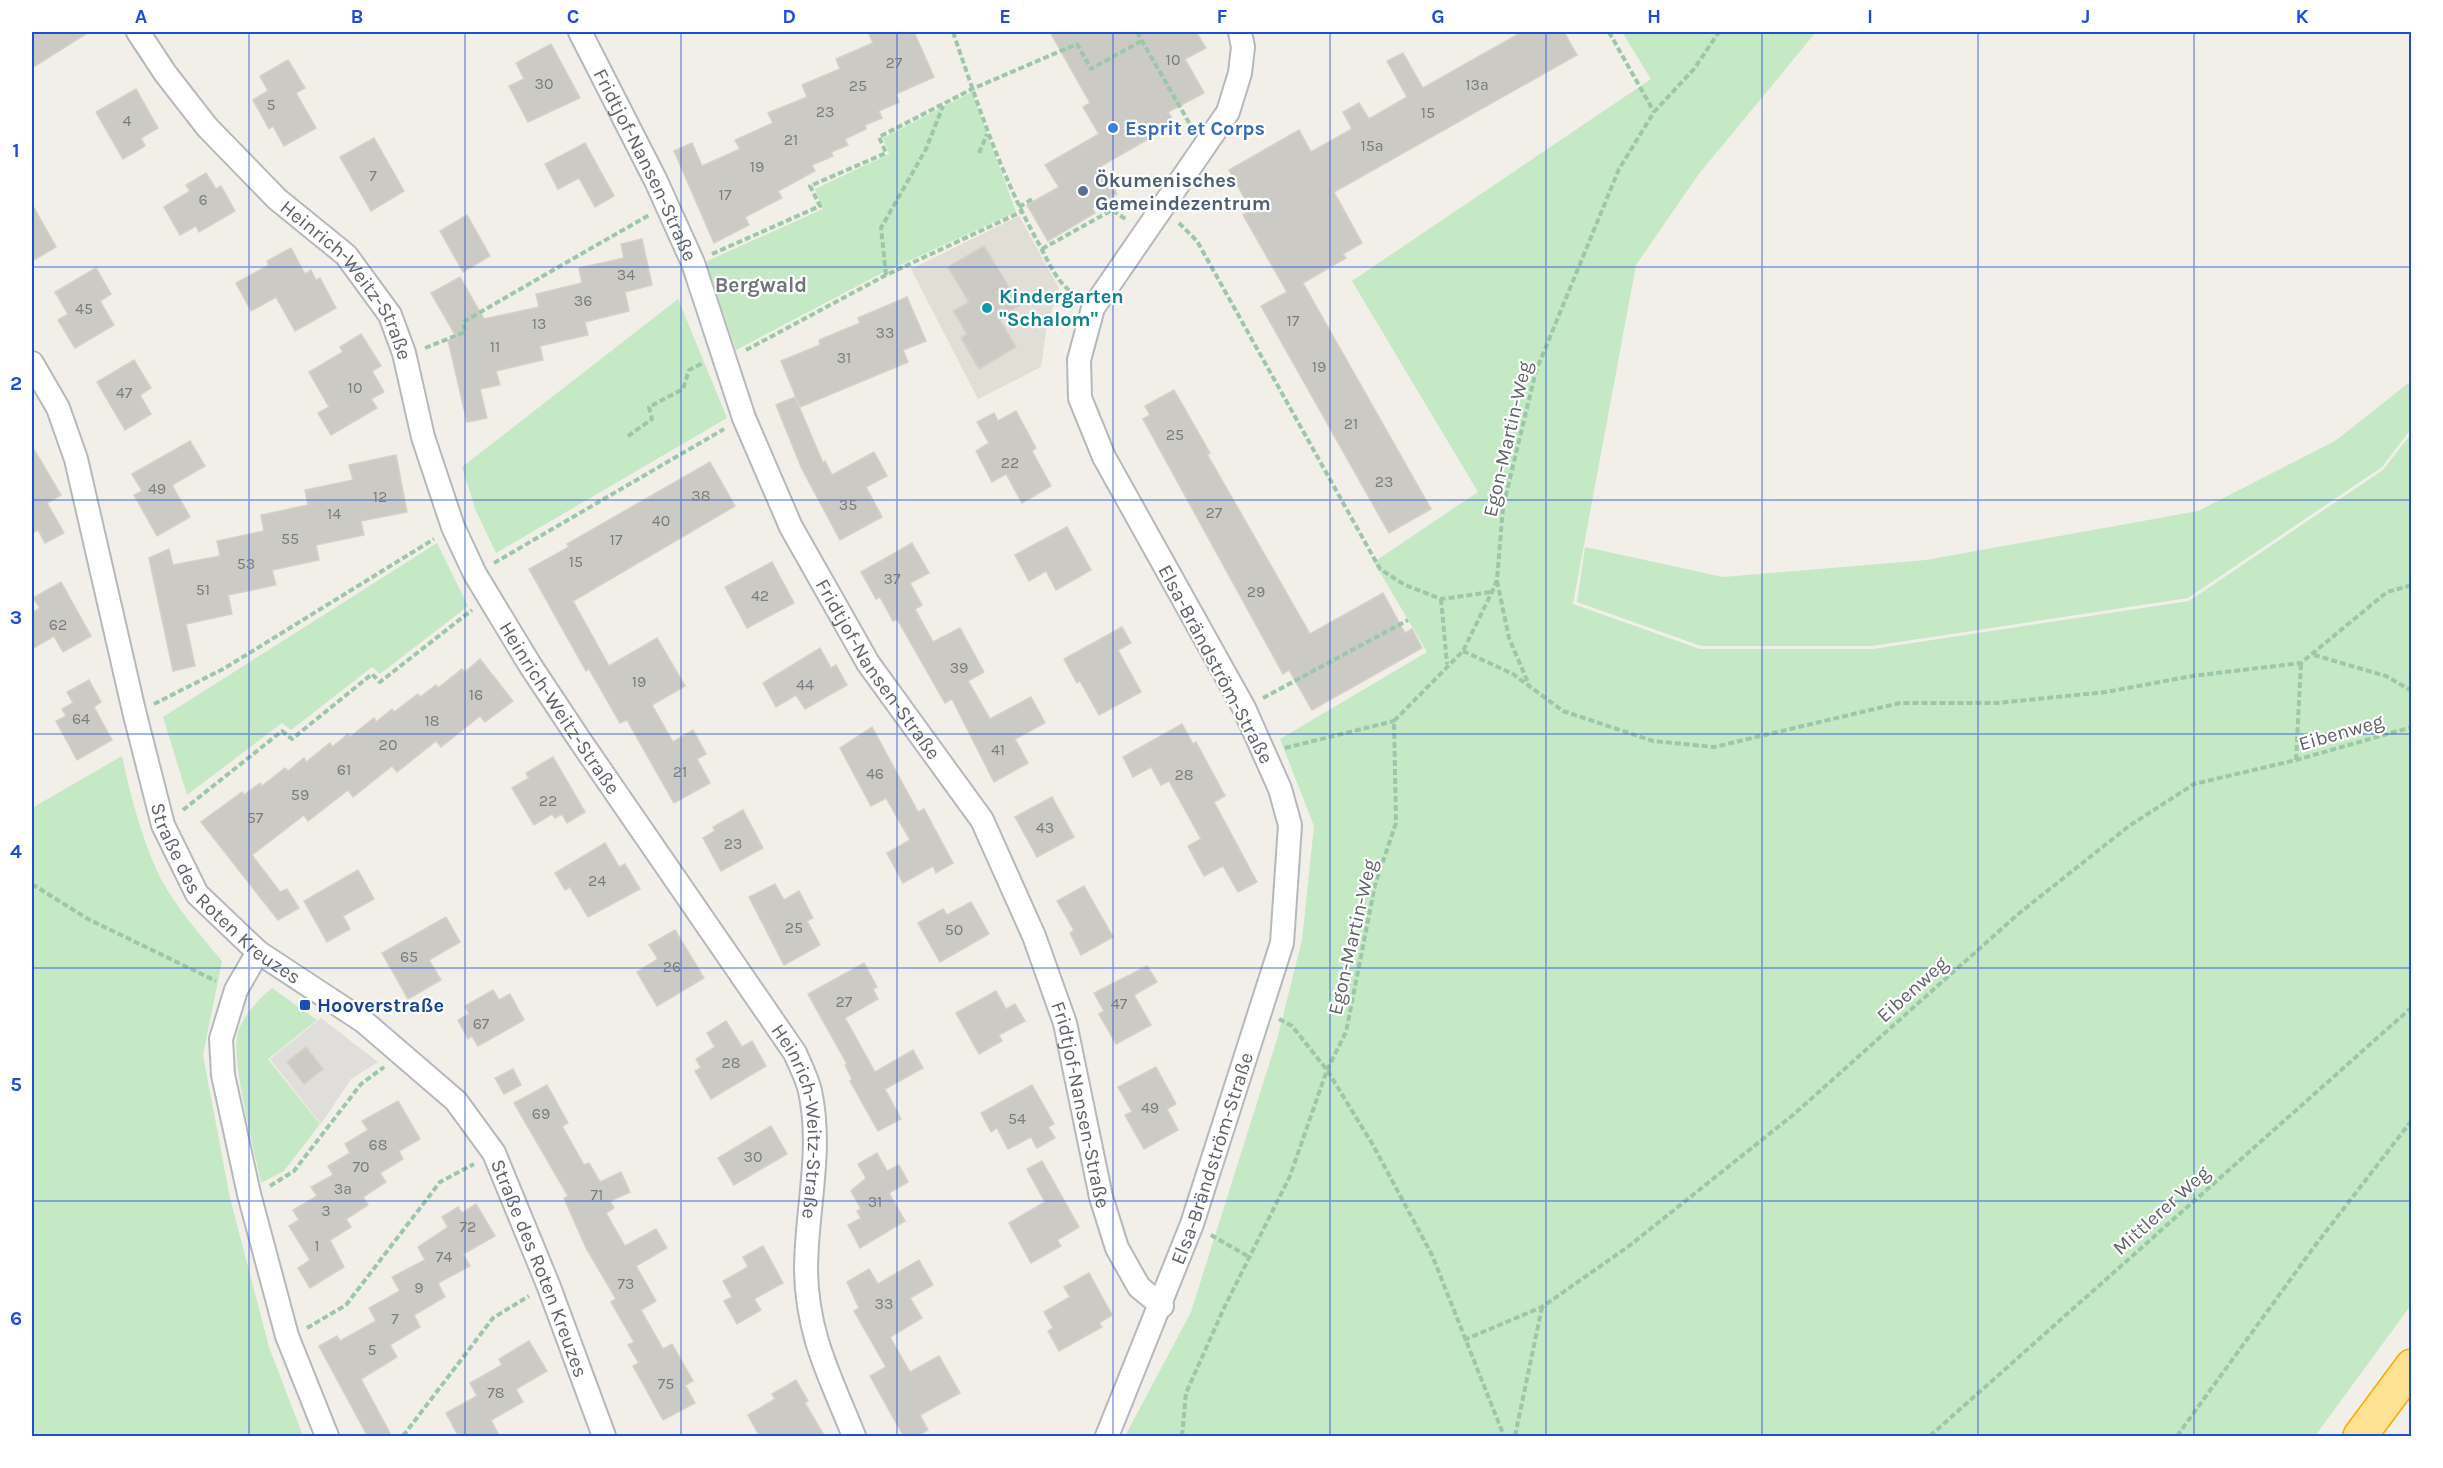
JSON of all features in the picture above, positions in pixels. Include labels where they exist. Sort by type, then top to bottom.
[{"type":"highway","points":[[2360,1437],[2412,1366]]},
{"type":"street","name":"Heinrich-Weitz-Straße","points":[[138,32],[165,73],[207,127],[277,199],[346,255],[390,315],[404,353],[423,437],[453,527],[475,574],[530,665],[579,739],[795,1053],[810,1089],[816,1138],[806,1270],[813,1326],[824,1367],[854,1437]]},
{"type":"street","name":"Fridtjof-Nansen-Straße","points":[[580,32],[672,214],[693,263],[729,354],[744,418],[791,527],[868,663],[982,820],[1034,936],[1065,1023],[1101,1197],[1117,1248],[1139,1287],[1162,1306]]},
{"type":"street","name":"Elsa-Brändström-Straße","points":[[1107,1437],[1162,1306],[1192,1224],[1262,1010],[1282,943],[1290,825],[1280,789],[1244,708],[1104,457],[1088,422],[1080,398],[1079,360],[1093,308],[1228,112],[1239,78],[1243,47],[1240,32]]},
{"type":"street","name":"Straße des Roten Kreuzes","points":[[32,363],[58,408],[76,459],[134,711],[163,825],[197,894],[258,952],[363,1021],[456,1101],[494,1153],[549,1287],[604,1437]]},
{"type":"street","points":[[258,952],[236,990],[221,1039],[223,1075],[249,1194],[287,1336],[327,1437]]},
{"type":"path","points":[[953,32],[987,134],[1021,212],[1063,286],[1093,308]]},
{"type":"path","points":[[1137,32],[1204,149]]},
{"type":"path","points":[[1609,32],[1654,112]]},
{"type":"path","name":"Egon-Martin-Weg","points":[[1182,1437],[1186,1393],[1249,1257],[1290,1176],[1327,1070],[1346,1032],[1375,885],[1396,823],[1394,722],[1463,651],[1492,592],[1497,580],[1503,507],[1536,371],[1619,169],[1654,112],[1694,69],[1719,32]]},
{"type":"path","points":[[733,244],[820,206],[810,186],[886,153],[879,137],[972,89],[1077,44],[1091,69],[1143,40]]},
{"type":"path","points":[[886,275],[881,228],[926,149],[944,104]]},
{"type":"path","points":[[979,153],[987,134]]},
{"type":"path","points":[[1019,207],[1034,198]]},
{"type":"path","points":[[1042,249],[1112,210],[1145,233]]},
{"type":"path","points":[[1161,211],[1184,226],[1197,241],[1380,569],[1405,585],[1441,599],[1492,592]]},
{"type":"path","points":[[627,436],[652,419],[649,407],[683,390],[690,369],[729,354],[886,275],[1021,212]]},
{"type":"path","points":[[444,338],[465,332],[463,322],[631,226]]},
{"type":"path","points":[[475,574],[744,418]]},
{"type":"path","points":[[165,699],[225,668],[453,527]]},
{"type":"path","points":[[1497,580],[1509,638],[1530,687]]},
{"type":"path","points":[[1463,651],[1513,674],[1563,711],[1653,741],[1714,747],[1900,704],[1997,703],[2106,692],[2192,676],[2301,663],[2386,592],[2412,585]]},
{"type":"path","points":[[1441,599],[1447,665]]},
{"type":"path","points":[[194,801],[282,731],[292,738],[372,674],[380,682],[471,610]]},
{"type":"path","points":[[1244,708],[1408,620]]},
{"type":"path","points":[[2313,655],[2386,676],[2412,691]]},
{"type":"path","points":[[2296,760],[2301,663]]},
{"type":"path","points":[[1264,754],[1394,722]]},
{"type":"path","name":"Eibenweg","points":[[1464,1340],[1542,1307],[1629,1246],[1793,1115],[2017,915],[2129,826],[2194,784],[2296,760],[2412,727]]},
{"type":"path","points":[[32,884],[88,919],[236,990]]},
{"type":"path","name":"Mittlerer Weg","points":[[1930,1437],[2412,1007]]},
{"type":"path","points":[[1262,1010],[1292,1026],[1327,1070],[1373,1145],[1432,1255],[1504,1437]]},
{"type":"path","points":[[282,1181],[294,1172],[362,1084],[377,1073]]},
{"type":"path","points":[[2177,1437],[2314,1247],[2412,1120]]},
{"type":"path","points":[[287,1336],[301,1331],[346,1305],[440,1182],[469,1166]]},
{"type":"path","points":[[1192,1224],[1249,1257]]},
{"type":"path","points":[[403,1437],[493,1318],[526,1298]]},
{"type":"path","points":[[1515,1437],[1542,1307]]},
{"type":"shaded area","points":[[1019,216],[1059,288],[1047,325],[1041,367],[978,399],[911,269]]},
{"type":"shaded area","points":[[321,1018],[378,1062],[351,1079],[321,1124],[270,1059]]},
{"type":"green space","points":[[1622,32],[1816,32],[1698,175],[1636,265],[1573,604],[1700,649],[1873,649],[2189,601],[2383,470],[2411,434],[2411,1305],[2315,1436],[1125,1436],[1191,1312],[1278,1036],[1302,940],[1314,826],[1280,739],[1427,652],[1374,562],[1478,492],[1352,281],[1651,79]]},
{"type":"green space","points":[[972,92],[1016,212],[880,274],[736,350],[705,262],[823,209],[815,189],[889,154],[883,138]]},
{"type":"green space","points":[[678,299],[727,418],[496,553],[476,511],[462,467]]},
{"type":"green space","points":[[2411,381],[2411,429],[2382,467],[2188,598],[1872,646],[1701,646],[1577,602],[1585,547],[1723,577],[1926,560],[2198,511],[2335,441]]},
{"type":"green space","points":[[437,543],[468,606],[380,674],[372,667],[291,730],[282,723],[187,795],[163,717]]},
{"type":"green space","points":[[122,756],[136,814],[157,871],[178,906],[222,961],[203,1055],[230,1198],[269,1347],[303,1436],[32,1436],[32,808]]},
{"type":"green space","points":[[272,988],[317,1020],[268,1059],[320,1124],[284,1171],[261,1183],[240,1083],[236,1045],[238,1032],[244,1019]]},
{"type":"building","points":[[32,32],[89,32],[32,68]]},
{"type":"building","points":[[868,32],[914,32],[934,77],[896,94],[899,102],[879,111],[882,118],[865,125],[866,129],[845,139],[848,145],[831,152],[833,156],[812,165],[815,171],[778,191],[782,198],[745,217],[749,225],[714,243],[674,151],[692,143],[702,166],[740,149],[735,140],[773,123],[768,113],[807,97],[802,85],[840,69],[836,59],[873,43]]},
{"type":"building","points":[[1050,32],[1196,32],[1206,48],[1185,59],[1204,93],[1168,112],[1175,124],[1101,166],[1117,194],[1092,208],[1095,213],[1048,241],[1027,205],[1059,187],[1045,165],[1099,134],[1083,107],[1090,103]]},
{"type":"building","points":[[1522,32],[1564,32],[1577,55],[1334,192],[1362,243],[1343,254],[1346,258],[1303,283],[1431,509],[1389,533],[1261,306],[1287,292],[1243,215],[1251,210],[1229,170],[1299,130],[1311,152],[1352,129],[1343,112],[1359,103],[1369,119],[1407,97],[1387,61],[1403,53],[1423,88]]},
{"type":"building","points":[[551,44],[580,98],[528,122],[509,86],[524,79],[516,63]]},
{"type":"building","points":[[288,60],[305,88],[296,93],[316,128],[284,146],[273,126],[269,129],[253,100],[268,91],[260,76]]},
{"type":"building","points":[[136,89],[158,128],[141,138],[145,146],[123,159],[96,112]]},
{"type":"building","points":[[374,138],[404,191],[371,211],[340,157]]},
{"type":"building","points":[[585,143],[614,196],[595,207],[579,178],[558,189],[545,164]]},
{"type":"building","points":[[206,173],[216,189],[221,186],[235,211],[199,232],[196,226],[180,235],[164,207],[190,191],[186,185]]},
{"type":"building","points":[[32,204],[56,247],[32,261]]},
{"type":"building","points":[[467,215],[490,256],[463,272],[440,231]]},
{"type":"building","points":[[642,239],[652,285],[625,292],[629,311],[585,322],[588,335],[540,346],[543,360],[496,371],[500,385],[480,389],[487,418],[467,422],[448,340],[457,338],[431,293],[460,277],[484,319],[539,307],[536,294],[582,283],[579,268],[624,258],[621,244]]},
{"type":"building","name":"Kindergarten \"Schalom\"","points":[[984,246],[1020,305],[999,318],[1016,347],[979,369],[961,338],[967,334],[953,311],[969,302],[948,267]]},
{"type":"building","points":[[291,248],[305,274],[311,270],[316,280],[320,278],[336,308],[295,331],[276,297],[251,311],[236,283],[269,265],[267,261]]},
{"type":"building","points":[[96,268],[111,294],[100,301],[114,325],[75,348],[58,320],[68,314],[55,292]]},
{"type":"building","points":[[907,297],[926,341],[903,350],[908,362],[800,407],[781,361],[820,345],[819,340],[860,323],[858,318]]},
{"type":"building","points":[[361,334],[381,366],[372,371],[384,392],[371,399],[377,408],[331,435],[318,413],[329,407],[309,372],[343,352],[340,347]]},
{"type":"building","points":[[134,360],[151,388],[140,395],[151,414],[125,430],[97,382]]},
{"type":"building","points":[[1174,390],[1210,453],[1207,454],[1310,634],[1383,593],[1405,633],[1412,629],[1422,648],[1312,710],[1289,670],[1283,674],[1143,419],[1150,415],[1145,406]]},
{"type":"building","points":[[795,397],[823,463],[825,461],[832,475],[874,452],[887,476],[866,487],[882,517],[840,540],[802,469],[776,405]]},
{"type":"building","points":[[1016,411],[1036,448],[1032,451],[1051,486],[1022,503],[1006,474],[992,482],[976,451],[989,443],[977,422],[994,413],[998,421]]},
{"type":"building","points":[[190,441],[205,466],[172,485],[190,517],[157,536],[134,495],[142,491],[132,474]]},
{"type":"building","points":[[32,446],[61,495],[47,503],[64,533],[45,543],[38,530],[32,533]]},
{"type":"building","points":[[396,455],[407,512],[361,521],[364,535],[316,545],[319,560],[272,570],[276,585],[228,595],[232,614],[186,624],[195,666],[173,671],[149,558],[169,549],[173,565],[220,556],[217,541],[264,531],[261,515],[308,505],[305,490],[353,480],[349,465]]},
{"type":"building","points":[[710,462],[735,506],[573,601],[609,666],[657,638],[685,686],[652,705],[673,742],[693,730],[706,754],[697,759],[710,783],[674,803],[627,720],[620,723],[589,669],[586,671],[529,569],[569,547],[567,544]]},
{"type":"building","points":[[1067,527],[1091,570],[1056,590],[1046,571],[1029,581],[1015,555]]},
{"type":"building","points":[[912,543],[929,573],[910,583],[922,605],[915,609],[933,642],[960,628],[984,672],[968,681],[990,719],[1031,697],[1045,723],[1015,739],[1028,763],[994,782],[952,699],[945,703],[897,619],[893,621],[880,597],[876,599],[861,572]]},
{"type":"building","points":[[772,562],[794,603],[747,628],[725,587]]},
{"type":"building","points":[[61,582],[91,636],[63,652],[54,636],[32,649],[32,613],[40,608],[33,598]]},
{"type":"building","points":[[1122,627],[1131,643],[1118,650],[1141,692],[1099,715],[1080,681],[1077,683],[1064,659]]},
{"type":"building","points":[[820,648],[831,668],[836,665],[847,685],[805,709],[796,695],[776,707],[763,683]]},
{"type":"building","points":[[480,659],[513,701],[485,722],[480,716],[441,747],[436,741],[397,772],[392,766],[353,797],[348,790],[308,821],[304,815],[252,855],[280,892],[287,889],[299,908],[278,920],[201,822],[242,792],[244,795],[260,783],[262,786],[285,768],[288,771],[304,758],[306,762],[330,743],[332,747],[348,734],[350,737],[374,718],[376,722],[392,709],[394,712],[418,694],[420,697],[436,685],[438,688],[462,669],[465,672]]},
{"type":"building","points":[[89,680],[101,702],[94,707],[112,740],[77,760],[56,721],[66,716],[62,709],[73,703],[67,692]]},
{"type":"building","points":[[1182,724],[1193,744],[1196,742],[1225,796],[1214,802],[1257,882],[1238,892],[1223,866],[1204,876],[1188,846],[1201,839],[1169,781],[1161,785],[1151,767],[1133,777],[1123,757]]},
{"type":"building","points":[[872,727],[918,812],[924,809],[953,863],[936,873],[933,866],[903,883],[887,853],[910,840],[886,798],[871,806],[840,748]]},
{"type":"building","points":[[553,757],[585,812],[567,823],[562,814],[555,818],[552,814],[534,825],[512,788],[529,778],[526,773]]},
{"type":"building","points":[[1052,797],[1074,837],[1037,857],[1015,817]]},
{"type":"building","points":[[743,810],[763,848],[721,871],[703,838],[715,831],[713,827]]},
{"type":"building","points":[[605,843],[619,867],[625,864],[640,889],[588,917],[570,887],[565,890],[555,873]]},
{"type":"building","points":[[358,870],[374,899],[343,916],[350,929],[327,942],[304,901]]},
{"type":"building","points":[[775,884],[784,900],[799,891],[813,918],[807,921],[820,945],[784,965],[749,897]]},
{"type":"building","points":[[1084,886],[1113,937],[1081,955],[1070,933],[1074,930],[1057,901]]},
{"type":"building","points":[[971,902],[989,934],[940,962],[918,923],[943,909],[947,915]]},
{"type":"building","points":[[446,917],[460,942],[429,960],[441,980],[408,999],[382,953]]},
{"type":"building","points":[[675,930],[704,978],[657,1006],[637,972],[658,959],[649,945]]},
{"type":"building","points":[[864,963],[877,987],[873,989],[878,999],[845,1018],[875,1072],[913,1050],[923,1068],[885,1089],[901,1119],[878,1131],[850,1081],[852,1079],[845,1065],[847,1064],[808,994]]},
{"type":"building","points":[[1147,966],[1157,982],[1134,995],[1151,1025],[1116,1044],[1099,1014],[1104,1011],[1094,993]]},
{"type":"building","points":[[493,990],[499,1000],[510,994],[524,1020],[478,1046],[472,1036],[468,1039],[458,1020],[469,1014],[465,1006]]},
{"type":"building","points":[[996,991],[1006,1009],[1015,1004],[1025,1021],[999,1035],[1002,1041],[979,1054],[956,1013]]},
{"type":"building","points":[[726,1021],[742,1047],[752,1041],[766,1066],[711,1099],[695,1071],[701,1068],[696,1059],[715,1047],[707,1033]]},
{"type":"building","points":[[306,1047],[323,1069],[304,1084],[287,1062]]},
{"type":"building","points":[[1156,1067],[1176,1104],[1167,1109],[1178,1130],[1144,1149],[1125,1115],[1132,1112],[1118,1087]]},
{"type":"building","points":[[513,1069],[521,1085],[504,1094],[495,1078]]},
{"type":"building","points":[[547,1085],[568,1123],[562,1126],[584,1165],[589,1163],[600,1182],[621,1172],[630,1192],[610,1201],[614,1208],[606,1213],[625,1246],[656,1229],[667,1248],[636,1266],[656,1301],[641,1310],[663,1349],[672,1344],[693,1381],[685,1385],[695,1403],[663,1420],[633,1366],[639,1363],[628,1345],[634,1342],[611,1302],[616,1299],[586,1248],[564,1198],[568,1196],[514,1103]]},
{"type":"building","points":[[1032,1085],[1054,1124],[1048,1127],[1055,1138],[1037,1148],[1031,1137],[1008,1149],[997,1128],[991,1132],[981,1113]]},
{"type":"building","points":[[398,1101],[420,1139],[399,1151],[403,1159],[380,1173],[386,1182],[363,1197],[368,1205],[346,1219],[351,1227],[330,1240],[344,1267],[310,1288],[298,1268],[310,1260],[289,1226],[299,1220],[293,1210],[317,1196],[311,1187],[333,1175],[328,1166],[350,1153],[345,1144],[368,1130],[362,1121]]},
{"type":"building","points":[[771,1126],[787,1154],[734,1185],[718,1158]]},
{"type":"building","points":[[877,1153],[887,1171],[899,1165],[908,1182],[889,1193],[905,1221],[860,1248],[848,1225],[861,1218],[857,1211],[861,1209],[851,1191],[866,1178],[858,1164]]},
{"type":"building","points":[[1042,1161],[1079,1227],[1057,1240],[1061,1246],[1031,1263],[1009,1223],[1045,1202],[1027,1169]]},
{"type":"building","points":[[476,1204],[495,1236],[463,1254],[470,1266],[438,1283],[445,1297],[414,1315],[420,1327],[390,1345],[397,1357],[361,1379],[392,1437],[368,1437],[319,1346],[337,1336],[340,1341],[376,1321],[369,1308],[400,1291],[392,1277],[425,1260],[418,1247],[448,1227],[442,1217],[458,1207],[462,1213]]},
{"type":"building","points":[[763,1246],[783,1283],[754,1299],[761,1310],[737,1324],[724,1301],[732,1297],[723,1281],[748,1267],[743,1257]]},
{"type":"building","points":[[919,1260],[933,1285],[910,1298],[922,1318],[890,1337],[910,1372],[939,1356],[960,1393],[920,1415],[928,1430],[916,1437],[904,1437],[870,1376],[886,1367],[854,1311],[859,1308],[847,1282],[869,1269],[878,1284]]},
{"type":"building","points":[[1089,1273],[1112,1315],[1099,1323],[1102,1327],[1059,1351],[1048,1331],[1053,1328],[1044,1312],[1070,1297],[1064,1287]]},
{"type":"building","points":[[529,1341],[547,1371],[516,1389],[523,1402],[491,1420],[500,1437],[459,1437],[446,1413],[477,1396],[470,1383],[502,1365],[499,1359]]},
{"type":"building","points":[[796,1380],[808,1401],[805,1403],[825,1437],[760,1437],[748,1415],[775,1399],[772,1394]]},
{"type":"place","name":"Esprit et Corps","points":[[1113,128]]},
{"type":"place","name":"Ökumenisches Gemeindezentrum","points":[[1083,191]]},
{"type":"place","name":"Kindergarten \"Schalom\"","points":[[987,308]]},
{"type":"place","name":"Hooverstraße","points":[[305,1005]]},
{"type":"district","name":"Bergwald","points":[[761,285]]}]
